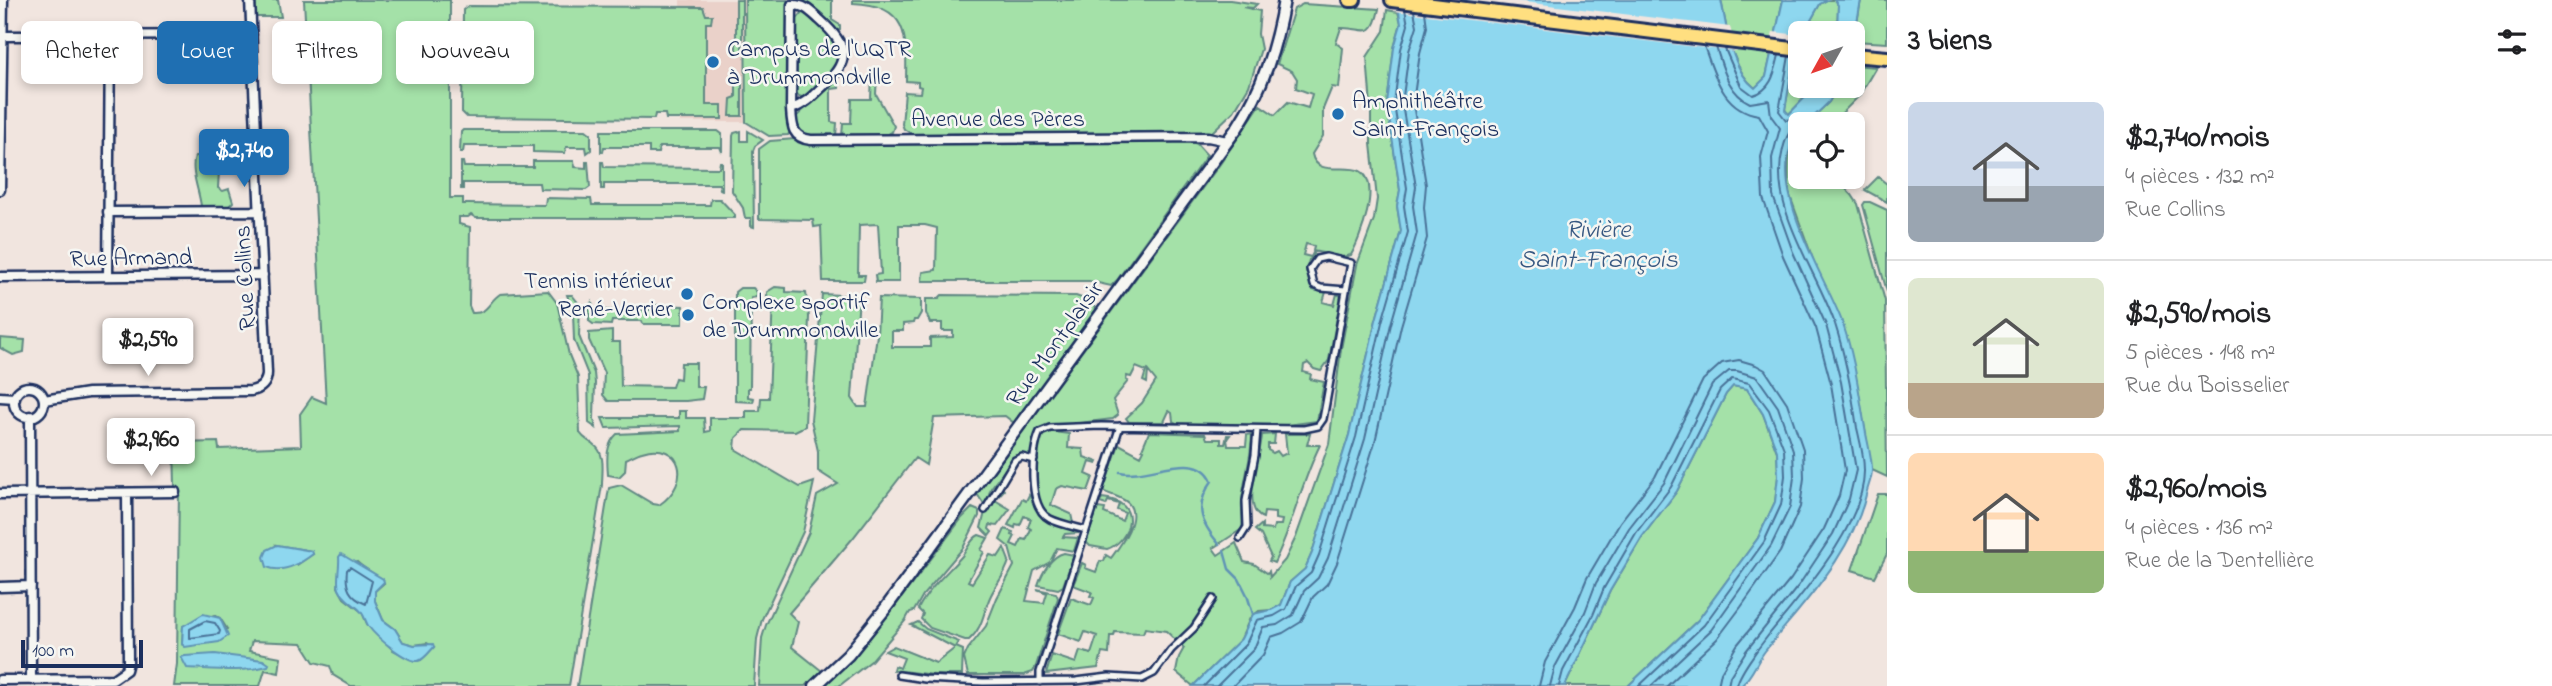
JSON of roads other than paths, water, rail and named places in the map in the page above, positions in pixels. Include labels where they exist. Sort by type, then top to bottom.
[{"type":"main road","points":[[1392,0],[1788,48]]},
{"type":"main road","points":[[1866,56],[1887,58]]},
{"type":"street","points":[[0,190],[4,0]]},
{"type":"street","name":"Rue Collins","points":[[250,0],[251,21]]},
{"type":"street","name":"Rue Montplaisir","points":[[815,686],[848,655],[880,617],[1227,141],[1253,101],[1266,74],[1284,0]]},
{"type":"street","points":[[797,4],[833,32],[839,40],[844,56],[843,64],[836,75],[804,103],[791,109],[792,5],[797,4]]},
{"type":"street","points":[[2,36],[21,36]]},
{"type":"street","points":[[108,276],[109,84]]},
{"type":"street","name":"Rue Collins","points":[[44,400],[88,393],[251,391],[264,385],[267,373],[254,84]]},
{"type":"street","name":"Avenue des Pères","points":[[791,109],[793,130],[800,137],[811,140],[1208,137],[1227,141]]},
{"type":"street","points":[[108,212],[260,211]]},
{"type":"street","points":[[1086,530],[1050,519],[1044,514],[1035,496],[1034,460],[1038,435],[1043,430],[1120,426],[1308,429],[1320,424],[1326,403],[1351,263],[1326,257],[1317,259],[1310,269],[1314,285],[1346,290]]},
{"type":"street","name":"Rue Armand","points":[[0,277],[263,275]]},
{"type":"street","points":[[22,388],[38,389],[44,400],[41,411],[30,416],[19,412],[15,406],[15,398],[22,388]]},
{"type":"street","points":[[0,397],[15,398]]},
{"type":"street","points":[[30,416],[31,680]]},
{"type":"street","points":[[1040,682],[1120,426]]},
{"type":"street","points":[[1240,538],[1247,527],[1246,501],[1257,429]]},
{"type":"street","points":[[985,510],[1015,460],[1022,457],[1034,460]]},
{"type":"street","points":[[0,494],[175,492]]},
{"type":"street","points":[[0,680],[113,679],[126,670],[127,493]]},
{"type":"street","points":[[0,587],[31,586]]},
{"type":"street","points":[[898,675],[925,680],[983,682],[1148,678],[1194,628],[1213,599]]},
{"type":"water","name":"Rivière Saint-François","points":[[1397,0],[1721,0],[1735,60],[1740,71],[1755,88],[1766,77],[1783,0],[1827,0],[1820,4],[1810,21],[1788,21],[1788,92],[1785,110],[1788,113],[1788,189],[1798,224],[1841,319],[1849,345],[1872,473],[1860,514],[1839,556],[1741,686],[1628,686],[1698,620],[1758,538],[1775,502],[1777,451],[1763,414],[1747,389],[1733,386],[1726,394],[1677,491],[1642,537],[1610,591],[1565,686],[1193,686],[1241,639],[1253,614],[1281,605],[1290,582],[1305,569],[1312,553],[1349,435],[1376,320],[1401,231],[1397,206],[1400,190],[1387,104],[1394,48],[1401,24]]},
{"type":"water","points":[[1834,0],[1861,0],[1857,21],[1837,21],[1838,5]]},
{"type":"water","name":"Rivière Saint-François","points":[[1804,98],[1831,98],[1819,112],[1791,112]]},
{"type":"water","points":[[277,545],[312,551],[313,554],[285,569],[273,569],[267,567],[264,557],[267,550]]},
{"type":"water","points":[[341,554],[383,579],[384,582],[375,591],[375,601],[383,620],[395,629],[403,642],[414,645],[433,644],[434,647],[422,659],[418,661],[406,658],[384,642],[369,627],[359,610],[341,593],[338,582]]},
{"type":"water","points":[[203,614],[220,618],[228,636],[219,642],[185,647],[182,644],[183,626]]},
{"type":"water","points":[[215,654],[263,660],[269,664],[238,670],[187,668],[181,657]]},
{"type":"waterway","points":[[1120,472],[1144,472],[1184,465],[1196,466],[1205,471],[1212,481],[1203,498],[1202,514],[1207,528],[1219,544]]},
{"type":"waterway","points":[[1224,551],[1229,569],[1239,579],[1253,614]]},
{"type":"place","name":"Campus de l'UQTR à Drummondville","points":[[713,62]]},
{"type":"place","name":"Amphithéâtre Saint-François","points":[[1338,114]]},
{"type":"place","name":"Tennis intérieur René-Verrier","points":[[687,294]]},
{"type":"place","name":"Complexe sportif de Drummondville","points":[[688,315]]}]
